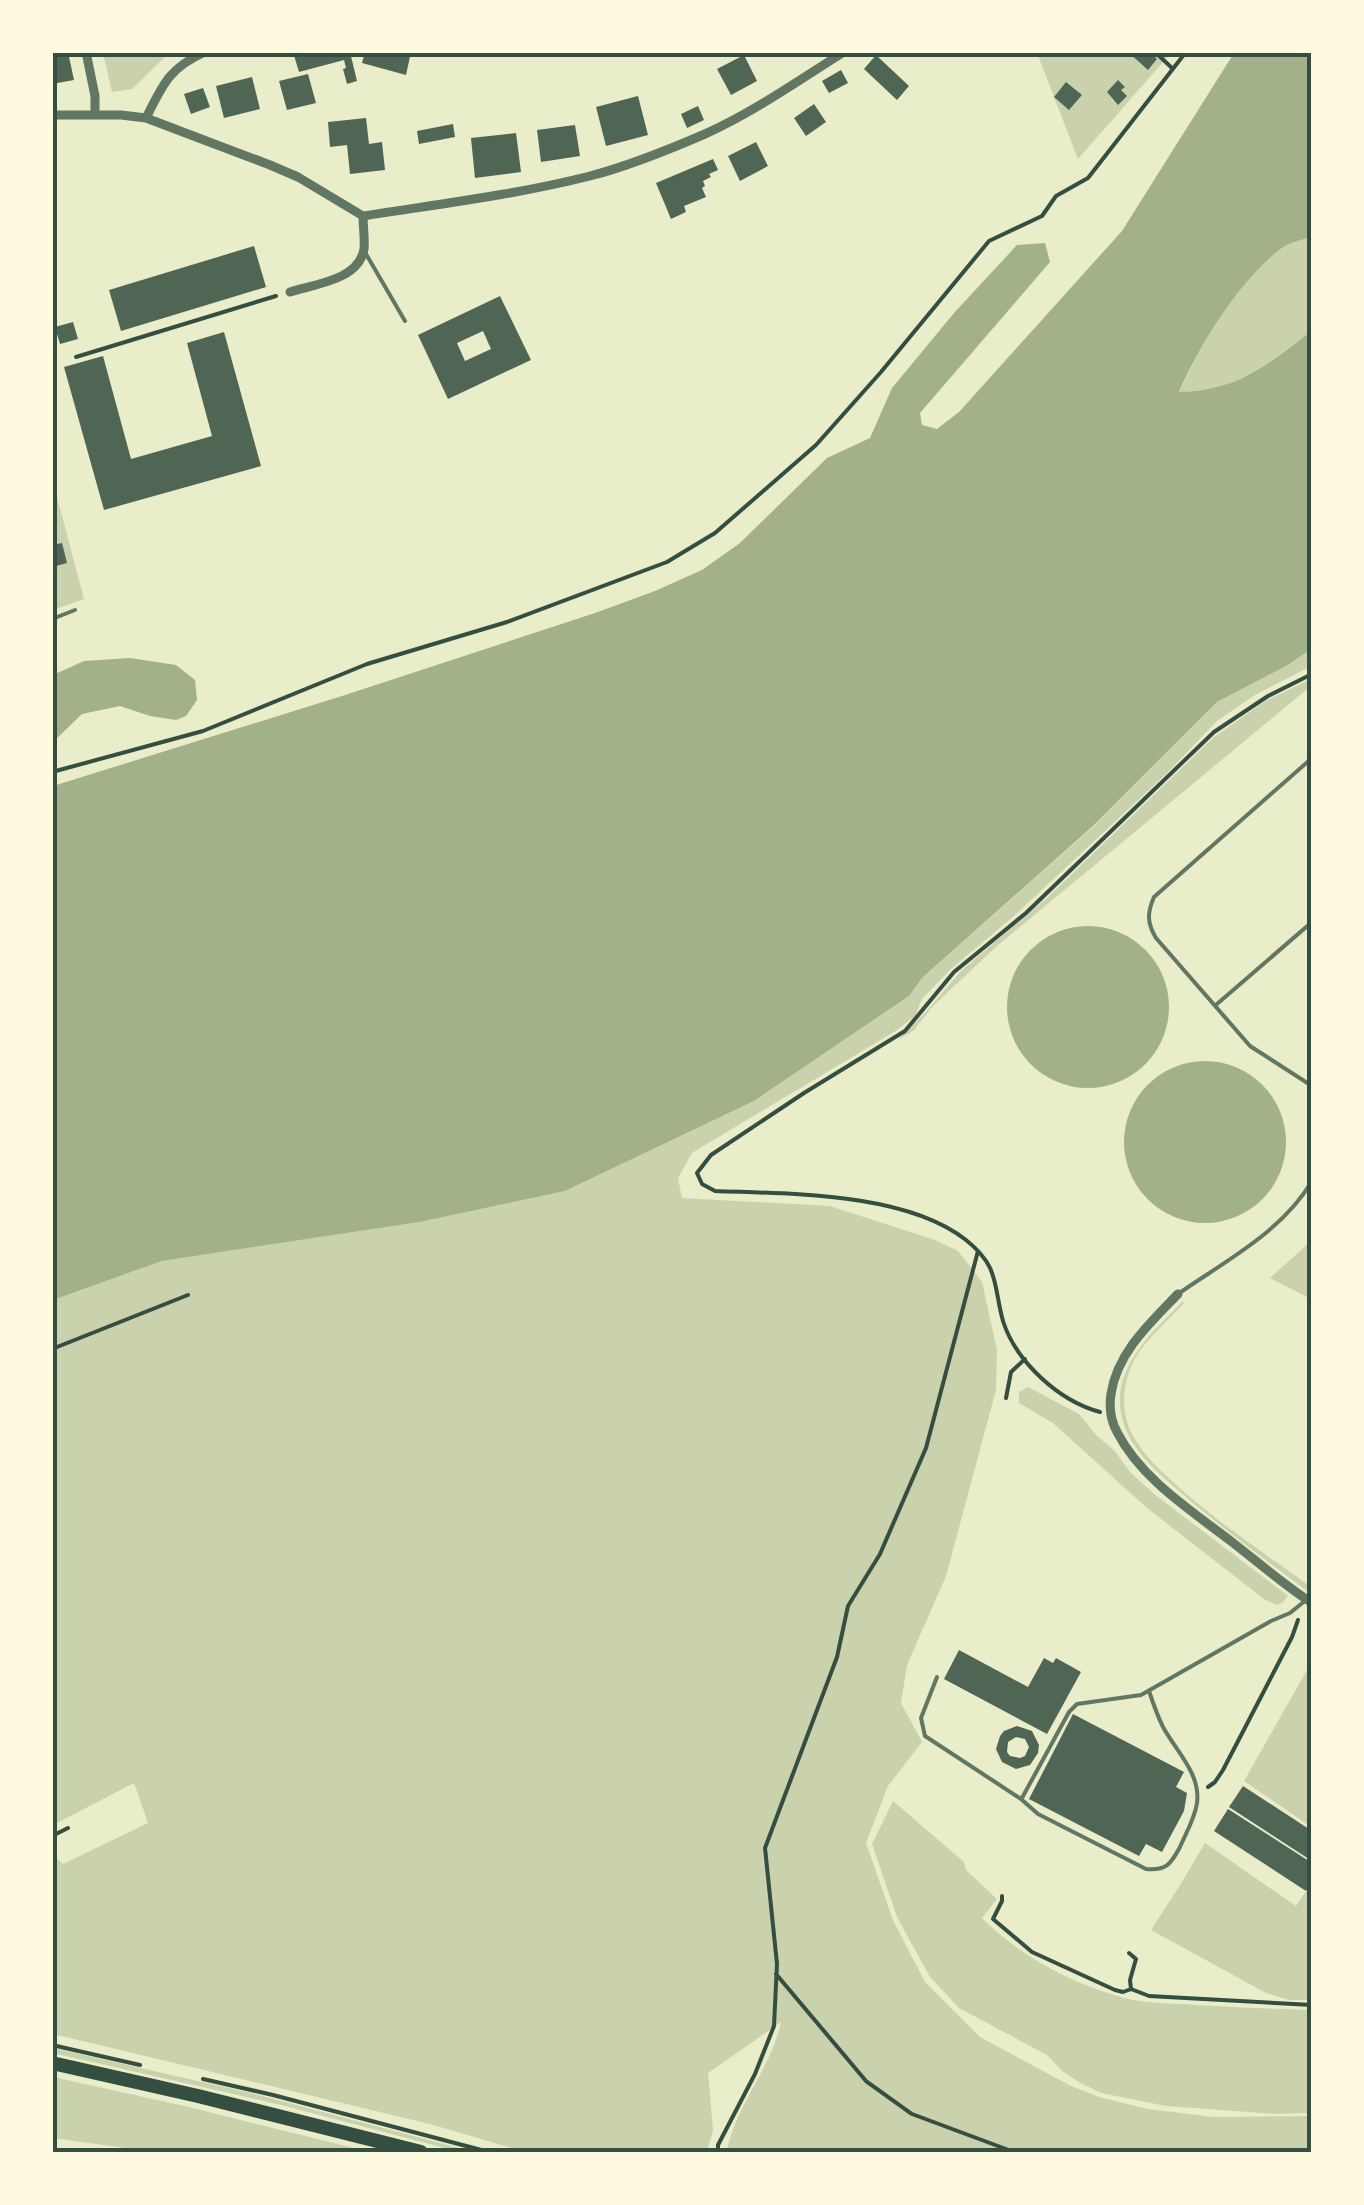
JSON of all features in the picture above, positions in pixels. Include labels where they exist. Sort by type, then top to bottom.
[{"type":"main road","points":[[52,2064],[217,2100],[421,2152]]},
{"type":"street","points":[[86,52],[94,114]]},
{"type":"street","points":[[146,118],[174,70],[206,52]]},
{"type":"street","points":[[52,115],[146,118],[270,164],[362,216],[520,192],[640,160],[736,118],[844,52]]},
{"type":"street","points":[[290,292],[344,276],[358,264],[364,250],[362,216]]},
{"type":"street","points":[[1178,1294],[1126,1352],[1116,1372],[1111,1396],[1114,1427],[1149,1474],[1306,1603]]},
{"type":"lane","points":[[364,250],[405,321]]},
{"type":"lane","points":[[52,618],[74,610]]},
{"type":"lane","points":[[1312,758],[1154,898],[1148,911],[1149,926],[1156,938],[1250,1046],[1312,1086]]},
{"type":"lane","points":[[1215,1006],[1312,922]]},
{"type":"lane","points":[[1178,1294],[1273,1228],[1293,1209],[1312,1181]]},
{"type":"lane","points":[[1021,1799],[1077,1704],[1141,1695],[1306,1603]]},
{"type":"lane","points":[[937,1677],[921,1718],[926,1736],[1062,1828],[1146,1870],[1156,1870],[1173,1861],[1198,1803],[1192,1772],[1164,1728],[1149,1690]]},
{"type":"path","points":[[1155,52],[1172,68]]},
{"type":"path","points":[[52,772],[203,730],[367,664],[507,622],[667,562],[714,532],[816,444],[990,241],[1042,216],[1056,196],[1088,178],[1186,52]]},
{"type":"path","points":[[76,357],[290,292]]},
{"type":"path","points":[[1111,1411],[1086,1408],[1047,1383],[1025,1359],[1003,1320],[995,1276],[988,1263],[966,1240],[941,1224],[896,1209],[830,1196],[715,1191],[707,1188],[697,1172],[711,1154],[906,1030],[954,972],[1026,913],[1214,732],[1268,696],[1312,674]]},
{"type":"path","points":[[718,2152],[718,2145],[756,2074],[774,2026],[776,1974],[764,1848],[837,1658],[848,1606],[880,1554],[926,1448],[978,1252]]},
{"type":"path","points":[[52,1350],[188,1294]]},
{"type":"path","points":[[1006,1398],[1011,1372],[1025,1359]]},
{"type":"path","points":[[1196,1790],[1210,1786],[1223,1770],[1306,1603]]},
{"type":"path","points":[[52,1836],[68,1828]]},
{"type":"path","points":[[1002,1896],[993,1919],[1032,1952],[1115,1990],[1130,1989],[1148,1996],[1312,2004]]},
{"type":"path","points":[[1129,1953],[1136,1959],[1130,1989]]},
{"type":"path","points":[[776,1974],[866,2080],[912,2114],[1014,2152]]},
{"type":"shaded area","points":[[103,52],[169,53],[132,89],[112,92]]},
{"type":"shaded area","points":[[1037,53],[1171,53],[1078,159]]},
{"type":"shaded area","points":[[1234,53],[1311,53],[1311,237],[1282,248],[1251,277],[1210,334],[1179,392],[1218,387],[1251,374],[1311,331],[1311,649],[1217,702],[1093,826],[923,977],[909,996],[754,1101],[565,1191],[420,1222],[162,1261],[53,1300],[53,786],[595,613],[702,570],[740,543],[827,458],[870,438],[892,388],[954,313],[1017,245],[1045,243],[1050,262],[920,413],[922,425],[937,429],[959,412],[1122,231]]},
{"type":"shaded area","points":[[1311,237],[1311,331],[1258,371],[1219,388],[1179,393],[1209,334],[1250,277],[1282,248]]},
{"type":"shaded area","points":[[52,478],[84,599],[53,610],[52,610]]},
{"type":"shaded area","points":[[1311,649],[1311,666],[1255,695],[1217,721],[1014,916],[951,969],[922,999],[915,1016],[692,1153],[678,1178],[682,1198],[830,1206],[935,1240],[958,1251],[982,1282],[997,1350],[996,1390],[946,1576],[907,1665],[901,1703],[922,1742],[888,1786],[866,1843],[893,1920],[925,1982],[980,2037],[1069,2085],[1147,2109],[1214,2117],[1311,2116],[1311,2152],[727,2152],[737,2120],[781,2022],[708,2073],[713,2130],[707,2152],[525,2152],[430,2124],[53,2034],[52,1855],[63,1864],[148,1823],[134,1783],[53,1825],[53,1300],[162,1261],[420,1222],[565,1191],[754,1101],[909,996],[923,977],[1094,826],[1217,702]]},
{"type":"shaded area","points":[[130,658],[176,665],[195,680],[197,700],[186,716],[176,720],[120,706],[82,714],[53,742],[53,675],[84,661]]},
{"type":"shaded area","points":[[1311,679],[1311,686],[997,946],[933,1006],[913,1031],[898,1040],[962,970],[1047,898],[1214,737],[1267,700]]},
{"type":"shaded area","points":[[1088,926],[1119,932],[1146,949],[1163,976],[1169,1007],[1163,1038],[1146,1065],[1119,1082],[1088,1088],[1057,1082],[1030,1065],[1013,1038],[1007,1007],[1013,976],[1030,949],[1057,932]]},
{"type":"shaded area","points":[[1205,1061],[1236,1067],[1262,1085],[1280,1111],[1286,1142],[1280,1173],[1262,1199],[1236,1217],[1205,1223],[1174,1217],[1148,1199],[1130,1173],[1124,1142],[1130,1111],[1148,1085],[1174,1067]]},
{"type":"shaded area","points":[[1311,1241],[1311,1299],[1270,1278]]},
{"type":"shaded area","points":[[1183,1301],[1140,1350],[1131,1367],[1124,1401],[1128,1426],[1142,1450],[1169,1478],[1230,1529],[1311,1587],[1311,1594],[1163,1477],[1127,1432],[1120,1404],[1125,1374],[1146,1340]]},
{"type":"shaded area","points":[[1028,1387],[1079,1414],[1154,1494],[1288,1596],[1277,1605],[1264,1599],[1147,1508],[1053,1423],[1019,1403],[1019,1392]]},
{"type":"shaded area","points":[[1311,1663],[1311,1827],[1244,1781]]},
{"type":"shaded area","points":[[893,1801],[964,1862],[966,1870],[997,1899],[982,1918],[1029,1956],[1064,1975],[1139,2001],[1311,2010],[1311,2113],[1166,2106],[1101,2093],[1061,2070],[1047,2055],[959,2008],[930,1977],[897,1917],[872,1844]]},
{"type":"shaded area","points":[[1205,1843],[1296,1906],[1311,1884],[1311,2000],[1289,2000],[1266,1993],[1151,1930]]},
{"type":"shaded area","points":[[53,2048],[255,2094],[474,2152],[460,2152],[281,2105],[53,2053]]},
{"type":"shaded area","points":[[53,2077],[370,2152],[154,2152],[53,2138]]},
{"type":"building","points":[[68,52],[74,80],[52,84],[52,55]]},
{"type":"building","points":[[293,52],[350,52],[357,81],[347,84],[344,60],[299,72]]},
{"type":"building","points":[[365,52],[411,52],[406,75],[362,63]]},
{"type":"building","points":[[1128,52],[1149,52],[1157,59],[1148,70]]},
{"type":"building","points":[[744,55],[757,81],[731,95],[717,69]]},
{"type":"building","points":[[876,55],[909,86],[897,100],[864,69]]},
{"type":"building","points":[[841,70],[848,83],[829,93],[822,81]]},
{"type":"building","points":[[308,74],[316,103],[287,110],[279,81]]},
{"type":"building","points":[[252,77],[260,109],[224,118],[216,86]]},
{"type":"building","points":[[1118,80],[1127,96],[1118,105],[1107,92]]},
{"type":"building","points":[[1066,82],[1082,95],[1069,110],[1054,97]]},
{"type":"building","points":[[203,88],[210,107],[191,114],[184,94]]},
{"type":"building","points":[[638,96],[648,135],[606,146],[596,107]]},
{"type":"building","points":[[814,104],[826,122],[806,136],[794,118]]},
{"type":"building","points":[[698,106],[704,120],[687,128],[681,114]]},
{"type":"building","points":[[366,118],[369,144],[382,142],[385,170],[350,174],[347,145],[330,147],[328,122]]},
{"type":"building","points":[[453,124],[455,137],[419,144],[417,131]]},
{"type":"building","points":[[575,125],[580,156],[541,162],[537,130]]},
{"type":"building","points":[[516,133],[521,172],[475,178],[471,138]]},
{"type":"building","points":[[756,142],[768,166],[740,181],[728,156]]},
{"type":"building","points":[[713,159],[718,170],[703,181],[706,197],[684,206],[686,212],[671,219],[656,183]]},
{"type":"building","points":[[254,246],[266,287],[121,331],[109,290]]},
{"type":"building","points":[[500,296],[531,360],[448,399],[418,335]],"holes":[[[483,331],[491,349],[465,361],[457,343]]]},
{"type":"building","points":[[73,322],[78,339],[60,344],[55,327]]},
{"type":"building","points":[[224,332],[261,466],[104,510],[64,367],[103,356],[131,459],[212,436],[187,343]]},
{"type":"building","points":[[62,543],[67,563],[52,567],[52,545]]},
{"type":"building","points":[[959,1650],[1028,1687],[1044,1658],[1053,1663],[1056,1658],[1081,1672],[1047,1734],[944,1679]]},
{"type":"building","points":[[1073,1714],[1184,1772],[1176,1787],[1187,1793],[1184,1811],[1162,1852],[1146,1844],[1139,1856],[1029,1799]]},
{"type":"building","points":[[1017,1726],[1032,1731],[1039,1745],[1030,1765],[1016,1769],[1002,1762],[996,1749],[1004,1731]],"holes":[[[1016,1737],[1025,1739],[1029,1747],[1025,1756],[1010,1756],[1008,1742]]]},
{"type":"building","points":[[1243,1786],[1312,1831],[1312,1861],[1229,1807]]},
{"type":"building","points":[[1228,1809],[1312,1863],[1312,1882],[1306,1891],[1214,1831]]}]
